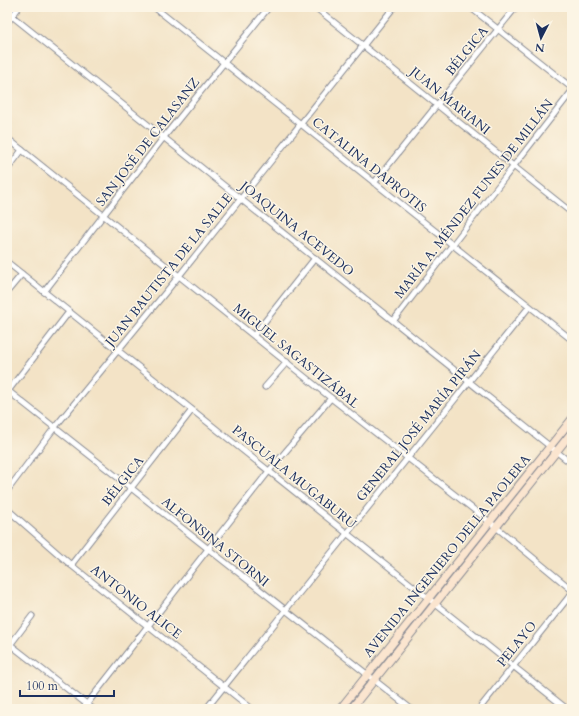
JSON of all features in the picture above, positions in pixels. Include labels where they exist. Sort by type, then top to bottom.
[{"type":"main road","name":"AVENIDA INGENIERO DELLA PAOLERA","points":[[340,709],[572,418]]},
{"type":"main road","name":"AVENIDA INGENIERO DELLA PAOLERA","points":[[351,709],[572,432]]},
{"type":"street","points":[[7,23],[19,7]]},
{"type":"street","name":"CATALINA DAPROTIS","points":[[154,7],[572,340]]},
{"type":"street","name":"SAN JOSÉ DE CALASANZ","points":[[44,292],[164,138],[269,7]]},
{"type":"street","name":"JUAN MARIANI","points":[[315,7],[572,213]]},
{"type":"street","name":"JUAN BAUTISTA DE LA SALLE","points":[[7,491],[55,427],[179,276],[394,7]]},
{"type":"street","points":[[470,7],[572,88]]},
{"type":"street","name":"BÉLGICA","points":[[374,183],[516,7]]},
{"type":"street","name":"JOAQUINA ACEVEDO","points":[[7,12],[394,320],[572,464]]},
{"type":"street","name":"MARÍA A. MÉNDEZ FUNES DE MILLÁN","points":[[394,320],[572,91]]},
{"type":"street","name":"MIGUEL SAGASTIZÁBAL","points":[[7,138],[331,398],[490,521],[572,591]]},
{"type":"street","points":[[7,170],[22,150]]},
{"type":"street","points":[[254,335],[315,258]]},
{"type":"street","name":"PASCUALA MUGABURU","points":[[7,262],[567,709]]},
{"type":"street","points":[[7,292],[22,274]]},
{"type":"street","name":"GENERAL JOSÉ MARÍA PIRÁN","points":[[206,709],[529,307]]},
{"type":"street","points":[[7,391],[69,312]]},
{"type":"street","points":[[266,387],[287,362]]},
{"type":"street","name":"ALFONSINA STORNI","points":[[7,391],[55,427],[207,550],[411,709]]},
{"type":"street","points":[[85,707],[269,472],[331,398]]},
{"type":"street","name":"BÉLGICA","points":[[71,565],[192,410]]},
{"type":"street","name":"ANTONIO ALICE","points":[[7,509],[71,565],[149,625],[252,709]]},
{"type":"street","name":"PELAYO","points":[[479,709],[572,591]]},
{"type":"street","points":[[32,616],[8,645],[85,707],[92,709]]}]
